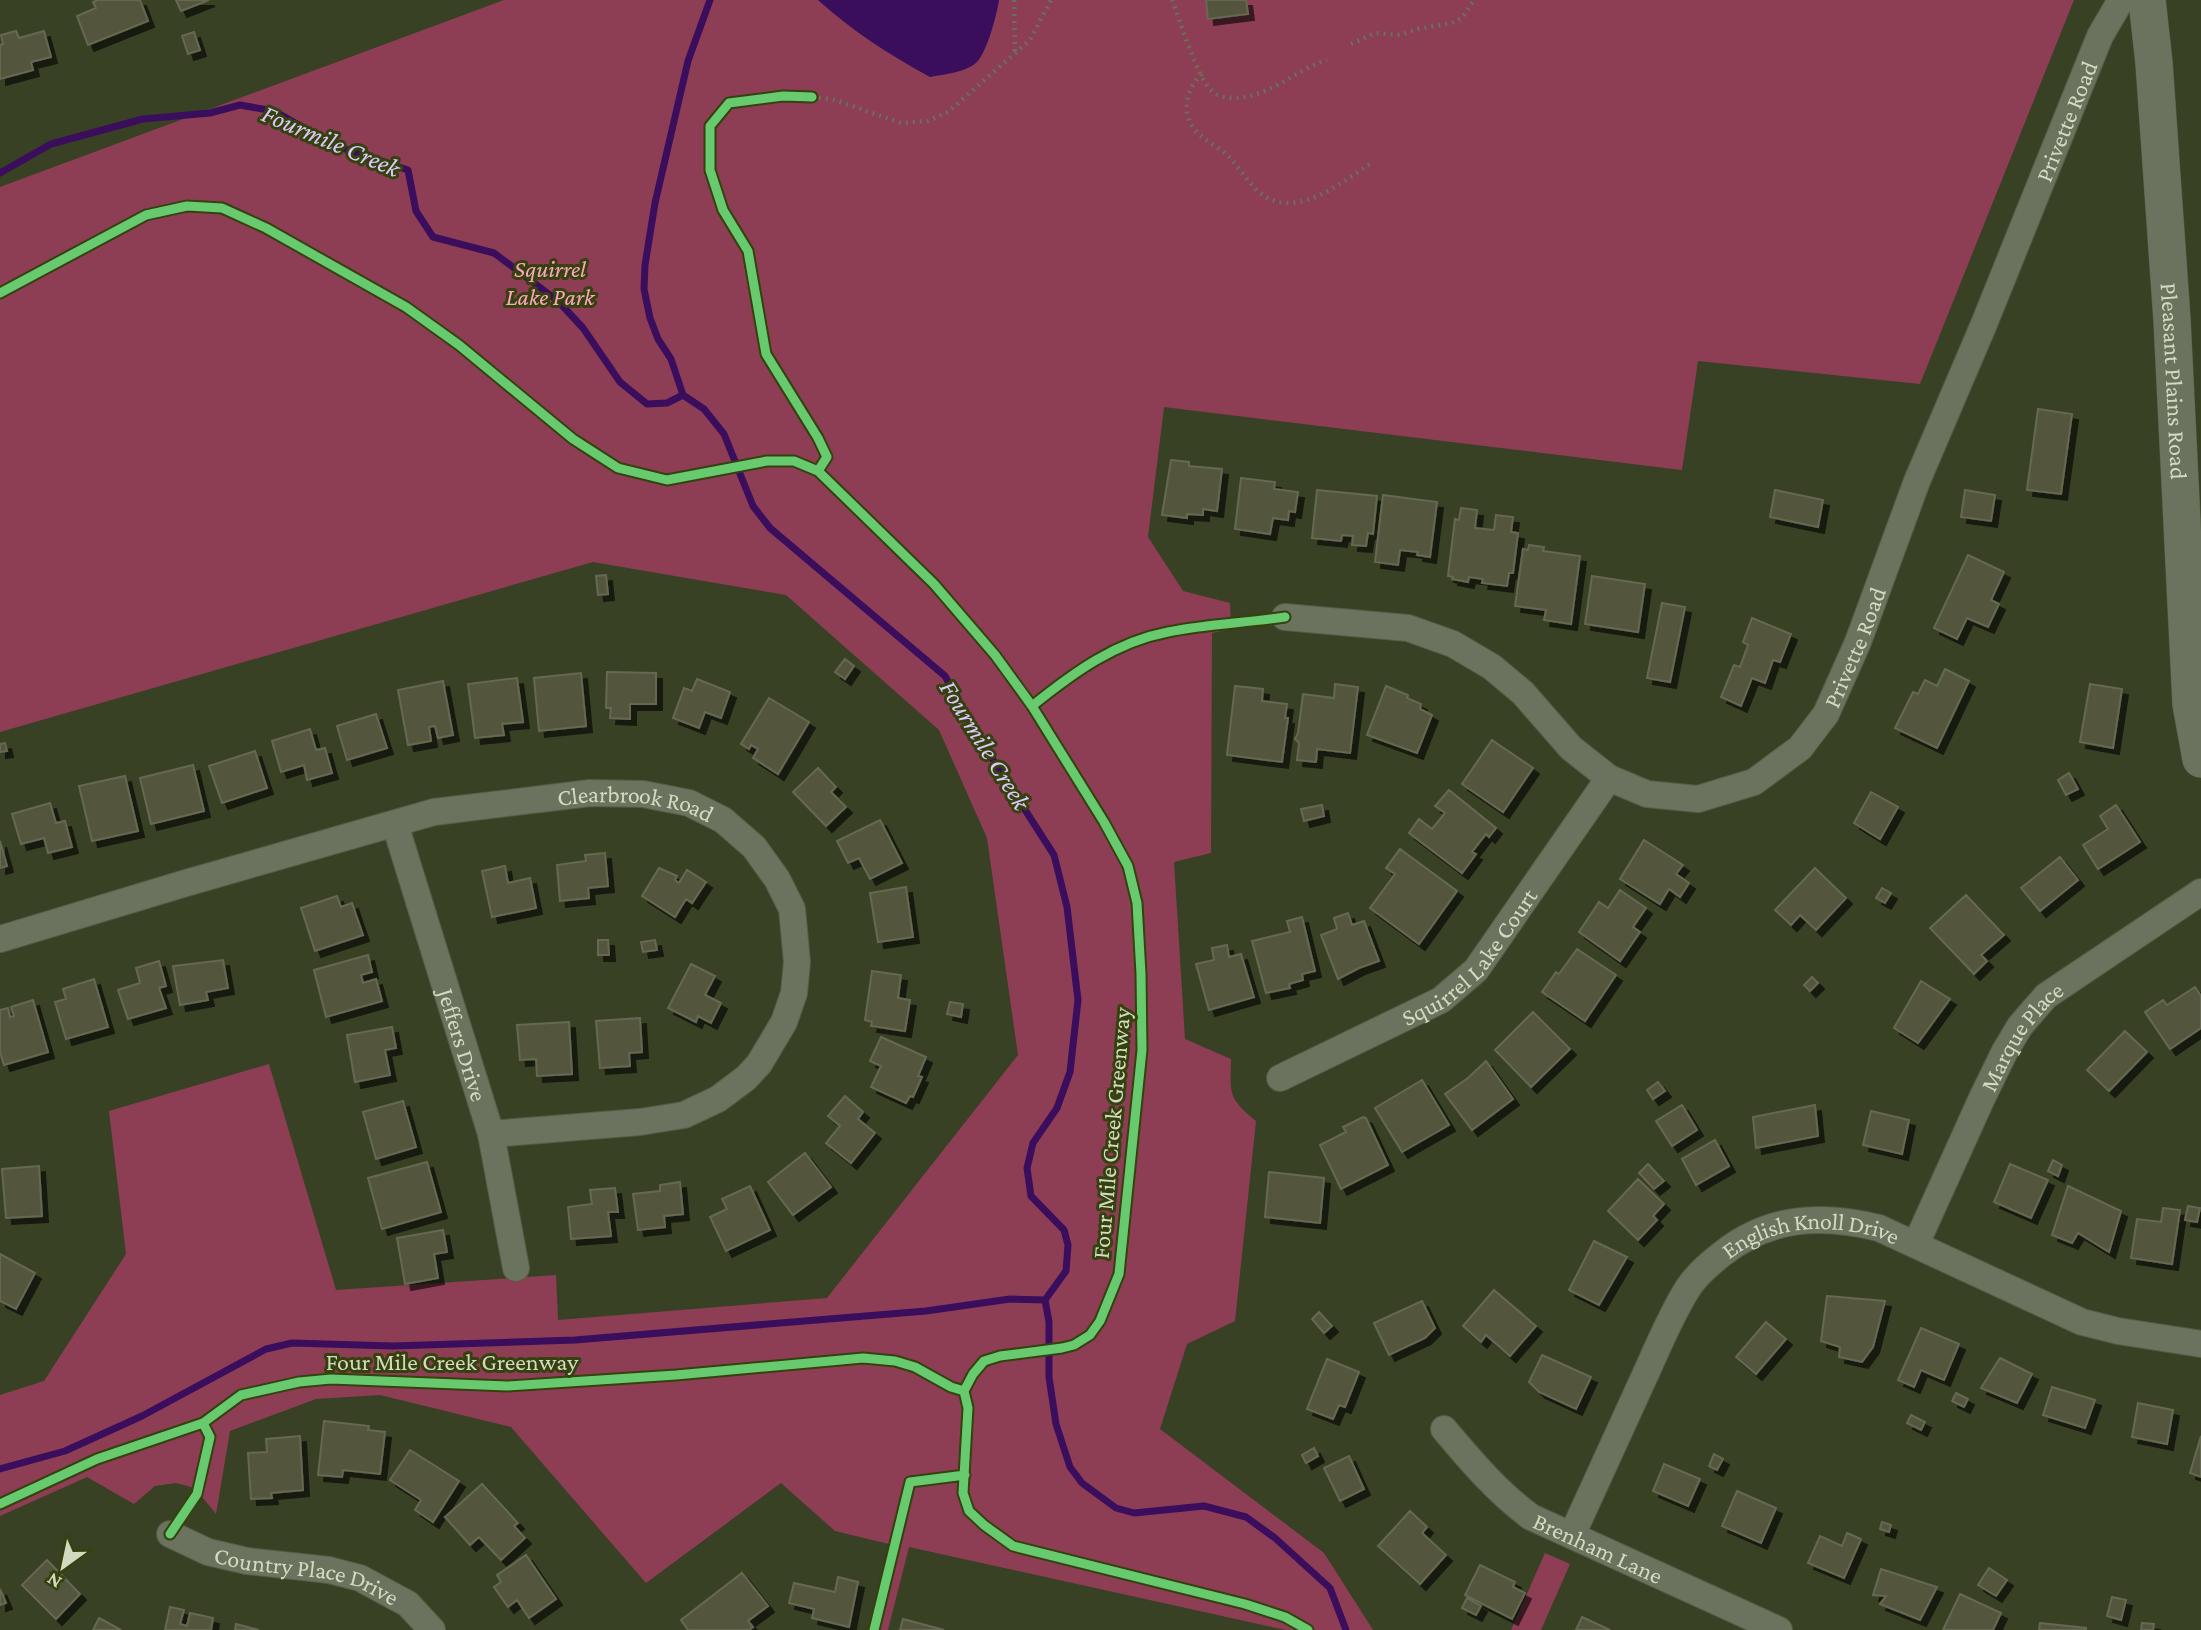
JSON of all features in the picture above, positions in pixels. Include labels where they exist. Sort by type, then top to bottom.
[{"type":"street","name":"Privette Road","points":[[1285,617],[1408,628],[1453,644],[1492,667],[1513,684],[1571,748],[1609,778],[1647,794],[1698,799],[1754,782],[1800,748],[1826,714],[1858,642],[1917,481],[1984,324],[2100,36],[2121,0]]},
{"type":"street","name":"Pleasant Plains Road","points":[[2147,0],[2172,320],[2190,704],[2201,759]]},
{"type":"street","name":"Squirrel Lake Court","points":[[1280,1078],[1441,1000],[1476,970],[1609,778]]},
{"type":"street","name":"Clearbrook Road","points":[[0,939],[434,812],[590,793],[643,794],[689,803],[723,820],[754,847],[777,879],[792,909],[797,962],[794,993],[784,1022],[759,1064],[746,1078],[718,1099],[684,1115],[640,1122],[491,1134]]},
{"type":"street","name":"Jeffers Drive","points":[[396,824],[491,1134],[516,1268]]},
{"type":"street","name":"Marque Place","points":[[1916,1244],[1982,1098],[2020,1027],[2046,996],[2201,892]]},
{"type":"street","name":"English Knoll Drive","points":[[1572,1535],[1670,1322],[1689,1287],[1704,1268],[1736,1243],[1760,1231],[1802,1219],[1847,1220],[1879,1228],[2082,1322],[2118,1331],[2201,1344]]},
{"type":"street","name":"Brenham Lane","points":[[1444,1429],[1481,1473],[1531,1517],[1779,1630]]},
{"type":"street","name":"Country Place Drive","points":[[170,1534],[208,1552],[247,1560],[328,1570],[360,1578],[408,1604],[432,1630]]},
{"type":"path","points":[[1014,0],[1015,55]]},
{"type":"path","points":[[812,97],[832,99],[901,123],[928,121],[948,112],[1015,55],[1030,40],[1051,0]]},
{"type":"path","points":[[1172,0],[1192,56],[1211,90],[1225,98],[1245,97],[1268,90],[1310,65],[1327,60]]},
{"type":"path","points":[[1352,44],[1376,33],[1400,35],[1452,23],[1462,18],[1474,0]]},
{"type":"path","points":[[1202,74],[1189,91],[1186,109],[1189,121],[1198,134],[1228,155],[1246,180],[1265,198],[1285,203],[1304,201],[1373,162]]},
{"type":"green space","name":"Squirrel Lake Park","points":[[504,0],[2074,0],[1920,384],[1698,361],[1682,470],[1164,407],[1148,537],[1183,591],[1230,603],[1231,629],[1212,633],[1211,853],[1174,862],[1185,1039],[1231,1059],[1233,1094],[1240,1107],[1256,1121],[1235,1321],[1187,1344],[1160,1429],[1324,1553],[1373,1630],[1286,1630],[909,1547],[888,1630],[871,1630],[889,1544],[835,1531],[781,1483],[646,1583],[511,1427],[380,1395],[316,1399],[230,1431],[216,1514],[195,1488],[176,1483],[155,1486],[134,1504],[87,1477],[0,1516],[0,1395],[44,1381],[126,1254],[109,1111],[269,1064],[336,1290],[556,1275],[558,1320],[827,1298],[1018,1055],[987,838],[939,730],[786,595],[593,562],[0,732],[0,187]]},
{"type":"green space","points":[[1545,1553],[1570,1564],[1541,1630],[1511,1630]]},
{"type":"shaded area","points":[[818,0],[999,0],[988,42],[977,62],[961,71],[930,77],[872,42]]},
{"type":"building","points":[[140,0],[148,21],[88,45],[77,16],[96,8],[93,2]]},
{"type":"building","points":[[176,0],[209,0],[181,11]]},
{"type":"building","points":[[1206,0],[1246,0],[1248,14],[1208,19]]},
{"type":"building","points":[[16,31],[19,38],[44,31],[51,57],[31,62],[33,70],[0,79],[0,45],[3,44],[1,35]]},
{"type":"building","points":[[194,32],[200,50],[188,54],[182,36]]},
{"type":"building","points":[[2038,409],[2072,414],[2061,494],[2027,490]]},
{"type":"building","points":[[1171,460],[1189,462],[1189,466],[1222,469],[1217,511],[1203,509],[1203,515],[1187,514],[1187,518],[1162,515]]},
{"type":"building","points":[[1241,478],[1275,482],[1274,489],[1298,492],[1295,512],[1289,511],[1288,520],[1273,518],[1270,534],[1235,529]]},
{"type":"building","points":[[1317,490],[1377,496],[1373,534],[1368,533],[1366,546],[1352,545],[1353,536],[1342,535],[1341,541],[1312,538]]},
{"type":"building","points":[[1775,490],[1823,500],[1818,527],[1770,517]]},
{"type":"building","points":[[1965,490],[1995,495],[1991,521],[1961,517]]},
{"type":"building","points":[[1383,495],[1437,502],[1430,557],[1417,555],[1418,552],[1400,550],[1398,565],[1375,562]]},
{"type":"building","points":[[1461,508],[1477,510],[1475,528],[1494,530],[1496,515],[1513,517],[1511,532],[1518,533],[1513,573],[1509,573],[1507,586],[1482,583],[1483,579],[1469,577],[1468,582],[1448,576],[1455,519],[1459,520]]},
{"type":"building","points":[[1529,545],[1544,547],[1543,551],[1580,556],[1571,624],[1544,620],[1546,610],[1515,606],[1523,549],[1528,550]]},
{"type":"building","points":[[1968,555],[2004,572],[1991,600],[1999,604],[1988,627],[1967,618],[1957,639],[1934,628]]},
{"type":"building","points":[[606,575],[608,594],[598,595],[596,576]]},
{"type":"building","points":[[1592,576],[1645,584],[1638,632],[1585,624]]},
{"type":"building","points":[[1662,603],[1685,607],[1670,682],[1647,678]]},
{"type":"building","points":[[1752,618],[1791,634],[1780,662],[1773,660],[1765,683],[1752,678],[1741,706],[1721,697],[1734,665],[1740,667],[1748,645],[1743,642]]},
{"type":"building","points":[[845,659],[854,666],[845,679],[835,672]]},
{"type":"building","points":[[1945,669],[1969,681],[1937,748],[1895,728],[1913,692],[1918,694],[1925,680],[1937,686]]},
{"type":"building","points":[[607,672],[656,673],[656,704],[630,704],[630,719],[610,718],[611,708],[606,708]]},
{"type":"building","points":[[581,673],[586,726],[539,731],[534,678]]},
{"type":"building","points":[[517,678],[523,722],[502,724],[504,735],[475,738],[468,684]]},
{"type":"building","points":[[697,679],[730,692],[721,718],[705,712],[699,728],[673,718],[684,688],[692,691]]},
{"type":"building","points":[[443,681],[453,735],[438,738],[435,726],[429,727],[431,741],[408,745],[398,690]]},
{"type":"building","points":[[1335,684],[1358,687],[1350,753],[1317,749],[1316,762],[1297,760],[1299,743],[1295,739],[1303,694],[1334,698]]},
{"type":"building","points":[[2090,684],[2122,689],[2113,748],[2080,742]]},
{"type":"building","points":[[1235,686],[1263,689],[1262,701],[1287,704],[1285,718],[1288,718],[1282,762],[1227,755]]},
{"type":"building","points":[[1386,686],[1408,695],[1407,698],[1421,704],[1420,709],[1432,715],[1417,753],[1367,735]]},
{"type":"building","points":[[769,698],[809,722],[778,774],[753,758],[758,749],[751,745],[749,749],[741,744]]},
{"type":"building","points":[[376,714],[387,748],[347,760],[337,726]]},
{"type":"building","points":[[310,729],[316,750],[325,748],[332,773],[307,780],[304,765],[281,772],[272,741]]},
{"type":"building","points":[[1492,740],[1533,768],[1503,812],[1462,784]]},
{"type":"building","points":[[5,743],[7,751],[0,752],[0,744]]},
{"type":"building","points":[[255,751],[267,788],[222,803],[209,766]]},
{"type":"building","points":[[193,765],[204,811],[151,824],[140,778]]},
{"type":"building","points":[[818,768],[836,787],[831,792],[846,807],[826,826],[793,792]]},
{"type":"building","points":[[2069,773],[2078,789],[2066,795],[2058,780]]},
{"type":"building","points":[[125,776],[138,831],[92,841],[79,786]]},
{"type":"building","points":[[1449,790],[1496,828],[1489,837],[1486,834],[1472,852],[1476,854],[1462,873],[1409,833],[1419,819],[1432,829],[1445,813],[1435,806]]},
{"type":"building","points":[[1871,792],[1898,807],[1880,839],[1854,823]]},
{"type":"building","points":[[50,803],[56,823],[65,821],[72,847],[48,853],[44,838],[21,844],[12,814]]},
{"type":"building","points":[[1322,805],[1324,816],[1304,821],[1301,809]]},
{"type":"building","points":[[2116,805],[2140,842],[2098,869],[2083,845],[2108,829],[2100,816]]},
{"type":"building","points":[[880,820],[902,863],[870,879],[859,858],[848,863],[837,841]]},
{"type":"building","points":[[1644,840],[1683,865],[1676,874],[1689,883],[1680,897],[1669,889],[1660,904],[1620,879]]},
{"type":"building","points":[[0,841],[7,866],[0,868]]},
{"type":"building","points":[[1400,849],[1457,891],[1419,944],[1370,908],[1395,874],[1386,868]]},
{"type":"building","points":[[605,853],[608,886],[588,888],[589,898],[560,901],[557,865],[586,861],[585,855]]},
{"type":"building","points":[[2060,857],[2078,880],[2040,911],[2021,888]]},
{"type":"building","points":[[505,866],[508,883],[530,878],[536,908],[492,917],[482,871]]},
{"type":"building","points":[[659,868],[677,876],[675,880],[679,883],[687,870],[706,882],[692,903],[686,899],[675,917],[642,896]]},
{"type":"building","points":[[1815,868],[1846,898],[1816,930],[1800,915],[1791,925],[1775,910]]},
{"type":"building","points":[[906,887],[913,937],[878,942],[870,893]]},
{"type":"building","points":[[1882,888],[1891,893],[1885,903],[1876,898]]},
{"type":"building","points":[[1620,890],[1646,908],[1633,927],[1640,932],[1620,961],[1579,932],[1599,902],[1608,908]]},
{"type":"building","points":[[1966,895],[2004,935],[1981,955],[1987,961],[1974,974],[1930,928]]},
{"type":"building","points":[[337,896],[341,907],[352,903],[363,935],[315,951],[301,908]]},
{"type":"building","points":[[1348,913],[1352,925],[1364,921],[1379,961],[1338,979],[1321,935],[1337,929],[1334,918]]},
{"type":"building","points":[[1302,917],[1315,971],[1302,974],[1303,980],[1289,984],[1290,988],[1266,993],[1252,941],[1290,932],[1287,921]]},
{"type":"building","points":[[598,940],[608,940],[609,955],[598,955]]},
{"type":"building","points":[[655,940],[657,950],[643,952],[641,942]]},
{"type":"building","points":[[1227,945],[1229,957],[1241,954],[1254,997],[1209,1010],[1196,964],[1214,960],[1212,948]]},
{"type":"building","points":[[1577,949],[1616,975],[1585,1021],[1542,992]]},
{"type":"building","points":[[368,955],[372,972],[361,975],[363,983],[376,979],[382,1001],[326,1017],[314,970]]},
{"type":"building","points":[[223,960],[228,988],[206,992],[208,1000],[180,1005],[173,966]]},
{"type":"building","points":[[159,961],[166,986],[159,988],[166,1008],[128,1019],[118,990],[140,983],[136,968]]},
{"type":"building","points":[[691,964],[715,976],[705,995],[721,1003],[711,1023],[698,1016],[696,1022],[668,1008]]},
{"type":"building","points":[[872,971],[901,975],[898,998],[910,1000],[905,1031],[871,1026],[872,1022],[865,1020]]},
{"type":"building","points":[[1812,977],[1818,983],[1810,991],[1804,985]]},
{"type":"building","points":[[94,979],[108,1027],[66,1039],[55,1002],[66,999],[63,989]]},
{"type":"building","points":[[1921,981],[1950,999],[1918,1043],[1894,1028]]},
{"type":"building","points":[[2195,987],[2201,996],[2201,1028],[2170,1049],[2145,1012],[2163,1000],[2167,1005]]},
{"type":"building","points":[[33,1000],[48,1052],[4,1065],[0,1052],[0,1010],[8,1008],[10,1017],[14,1016],[11,1007]]},
{"type":"building","points":[[950,1002],[963,1004],[961,1017],[947,1014]]},
{"type":"building","points":[[1533,1012],[1570,1049],[1531,1087],[1495,1050]]},
{"type":"building","points":[[640,1018],[642,1052],[629,1053],[630,1066],[600,1068],[596,1021]]},
{"type":"building","points":[[569,1022],[572,1074],[537,1076],[536,1059],[520,1060],[517,1025]]},
{"type":"building","points":[[392,1027],[396,1048],[385,1050],[390,1075],[355,1082],[347,1035]]},
{"type":"building","points":[[2125,1031],[2147,1052],[2109,1091],[2087,1070]]},
{"type":"building","points":[[881,1037],[926,1057],[918,1076],[922,1077],[913,1097],[910,1096],[906,1103],[871,1087],[881,1066],[870,1061]]},
{"type":"building","points":[[1486,1061],[1513,1099],[1472,1130],[1445,1094]]},
{"type":"building","points":[[1422,1080],[1449,1125],[1402,1152],[1375,1108]]},
{"type":"building","points":[[1658,1082],[1665,1091],[1653,1099],[1647,1090]]},
{"type":"building","points":[[845,1096],[863,1112],[858,1119],[875,1133],[851,1163],[826,1143],[840,1126],[828,1116]]},
{"type":"building","points":[[403,1101],[416,1147],[376,1159],[363,1112]]},
{"type":"building","points":[[1682,1105],[1697,1130],[1672,1146],[1656,1121]]},
{"type":"building","points":[[1815,1105],[1818,1136],[1756,1148],[1753,1117]]},
{"type":"building","points":[[1871,1111],[1909,1120],[1902,1154],[1863,1145]]},
{"type":"building","points":[[1366,1118],[1388,1165],[1341,1189],[1320,1145],[1346,1132],[1343,1127]]},
{"type":"building","points":[[1715,1140],[1729,1166],[1696,1185],[1682,1159]]},
{"type":"building","points":[[805,1153],[831,1187],[793,1215],[768,1182]]},
{"type":"building","points":[[2053,1160],[2062,1165],[2058,1176],[2048,1171]]},
{"type":"building","points":[[427,1162],[441,1212],[382,1229],[368,1178]]},
{"type":"building","points":[[1648,1164],[1664,1181],[1654,1189],[1639,1173]]},
{"type":"building","points":[[2010,1164],[2048,1180],[2031,1218],[1994,1202]]},
{"type":"building","points":[[39,1166],[42,1216],[6,1218],[2,1169]]},
{"type":"building","points":[[1269,1172],[1324,1178],[1320,1223],[1265,1217]]},
{"type":"building","points":[[1638,1179],[1664,1204],[1653,1216],[1657,1220],[1638,1240],[1608,1211]]},
{"type":"building","points":[[680,1182],[683,1214],[664,1216],[665,1227],[638,1230],[633,1194],[660,1191],[660,1185]]},
{"type":"building","points":[[750,1186],[770,1230],[726,1251],[710,1217],[727,1209],[722,1199]]},
{"type":"building","points":[[2068,1186],[2121,1211],[2109,1252],[2078,1233],[2072,1243],[2052,1235]]},
{"type":"building","points":[[615,1188],[618,1212],[608,1212],[611,1236],[571,1239],[568,1207],[592,1204],[590,1190]]},
{"type":"building","points":[[2188,1206],[2200,1208],[2197,1222],[2185,1220]]},
{"type":"building","points":[[2163,1208],[2180,1210],[2172,1264],[2131,1258],[2137,1219],[2161,1222]]},
{"type":"building","points":[[443,1230],[447,1252],[434,1254],[438,1278],[405,1284],[397,1238]]},
{"type":"building","points":[[1594,1241],[1627,1257],[1599,1305],[1569,1290]]},
{"type":"building","points":[[0,1254],[35,1273],[16,1309],[0,1301]]},
{"type":"building","points":[[1494,1290],[1536,1326],[1510,1356],[1486,1335],[1481,1342],[1463,1326]]},
{"type":"building","points":[[1827,1296],[1885,1301],[1873,1347],[1862,1362],[1839,1357],[1840,1347],[1821,1341]]},
{"type":"building","points":[[1422,1301],[1435,1328],[1425,1338],[1389,1355],[1374,1323]]},
{"type":"building","points":[[1319,1312],[1332,1326],[1324,1333],[1312,1319]]},
{"type":"building","points":[[1766,1322],[1786,1339],[1756,1374],[1736,1357]]},
{"type":"building","points":[[1921,1328],[1959,1344],[1944,1380],[1921,1370],[1914,1387],[1898,1380]]},
{"type":"building","points":[[1542,1355],[1591,1377],[1576,1409],[1539,1392],[1529,1382]]},
{"type":"building","points":[[2000,1358],[2032,1374],[2017,1403],[1981,1388]]},
{"type":"building","points":[[1327,1359],[1359,1372],[1345,1407],[1339,1405],[1333,1419],[1307,1409]]},
{"type":"building","points":[[2052,1387],[2095,1400],[2085,1428],[2043,1415]]},
{"type":"building","points":[[1956,1393],[1968,1399],[1964,1407],[1952,1401]]},
{"type":"building","points":[[2138,1403],[2173,1410],[2167,1444],[2132,1437]]},
{"type":"building","points":[[1911,1415],[1925,1422],[1921,1430],[1907,1423]]},
{"type":"building","points":[[324,1421],[369,1426],[368,1430],[385,1432],[380,1474],[343,1470],[342,1477],[318,1475]]},
{"type":"building","points":[[300,1436],[303,1490],[271,1493],[272,1498],[251,1499],[248,1453],[267,1452],[266,1439]]},
{"type":"building","points":[[2201,1436],[2201,1477],[2190,1473]]},
{"type":"building","points":[[1314,1448],[1318,1456],[1306,1463],[1302,1455]]},
{"type":"building","points":[[410,1450],[459,1481],[433,1522],[415,1510],[421,1500],[390,1480]]},
{"type":"building","points":[[1714,1454],[1723,1459],[1717,1470],[1709,1466]]},
{"type":"building","points":[[1349,1456],[1364,1489],[1340,1501],[1324,1468]]},
{"type":"building","points":[[1664,1464],[1700,1479],[1688,1506],[1653,1491]]},
{"type":"building","points":[[482,1484],[518,1523],[514,1526],[525,1538],[501,1560],[479,1537],[470,1545],[445,1517]]},
{"type":"building","points":[[1737,1491],[1776,1508],[1761,1543],[1722,1526]]},
{"type":"building","points":[[1410,1511],[1427,1527],[1422,1533],[1446,1555],[1420,1584],[1378,1546]]},
{"type":"building","points":[[1882,1522],[1891,1525],[1889,1532],[1880,1529]]},
{"type":"building","points":[[1847,1533],[1861,1539],[1844,1578],[1808,1563],[1820,1536],[1842,1546]]},
{"type":"building","points":[[526,1555],[556,1599],[529,1618],[517,1600],[508,1607],[494,1587],[501,1582],[497,1575]]},
{"type":"building","points":[[47,1560],[80,1594],[56,1619],[22,1585]]},
{"type":"building","points":[[1480,1565],[1515,1582],[1513,1587],[1525,1593],[1512,1619],[1465,1595]]},
{"type":"building","points":[[1989,1568],[2007,1580],[1996,1596],[1978,1585]]},
{"type":"building","points":[[1881,1569],[1937,1587],[1920,1620],[1880,1604],[1886,1596],[1873,1595]]},
{"type":"building","points":[[742,1573],[768,1606],[748,1621],[753,1627],[749,1630],[688,1630],[681,1620]]},
{"type":"building","points":[[838,1577],[858,1582],[849,1627],[812,1618],[814,1609],[789,1603],[794,1583],[835,1592]]},
{"type":"building","points":[[0,1589],[6,1603],[0,1605]]},
{"type":"building","points":[[1960,1594],[2001,1613],[1993,1630],[1943,1630]]},
{"type":"building","points":[[2112,1597],[2126,1600],[2121,1620],[2107,1616]]},
{"type":"building","points":[[1467,1598],[1481,1606],[1476,1615],[1462,1608]]},
{"type":"building","points":[[170,1607],[184,1610],[180,1624],[187,1626],[190,1613],[213,1618],[211,1630],[165,1630]]},
{"type":"building","points":[[1582,1617],[1610,1630],[1576,1630]]},
{"type":"building","points":[[99,1618],[121,1630],[93,1630]]},
{"type":"building","points":[[903,1619],[944,1630],[900,1630]]},
{"type":"building","points":[[2040,1623],[2086,1628],[2086,1630],[2039,1630]]},
{"type":"building","points":[[2142,1623],[2154,1624],[2153,1630],[2141,1630]]},
{"type":"building","points":[[236,1624],[259,1630],[235,1630]]},
{"type":"waterway","points":[[683,395],[671,359],[658,339],[650,318],[644,289],[645,265],[655,203],[688,61],[710,0]]},
{"type":"waterway","name":"Fourmile Creek","points":[[0,173],[51,144],[143,119],[210,113],[240,105],[274,111],[336,146],[408,170],[416,211],[433,237],[494,253],[558,301],[583,328],[620,382],[647,404],[667,403],[683,395]]},
{"type":"waterway","name":"Fourmile Creek","points":[[683,395],[704,409],[724,434],[753,506],[770,528],[945,676],[979,738],[1054,855],[1067,907],[1078,1000],[1070,1072],[1057,1108],[1033,1143],[1027,1168],[1031,1196],[1064,1230],[1068,1245],[1066,1271],[1045,1300],[1049,1322],[1049,1377],[1056,1424],[1070,1467],[1082,1483],[1116,1508],[1134,1513],[1204,1506],[1246,1517],[1275,1538],[1330,1588],[1346,1630]]},
{"type":"waterway","points":[[0,1469],[65,1451],[142,1416],[266,1349],[292,1343],[393,1346],[575,1340],[926,1311],[1010,1299],[1045,1300]]},
{"type":"cycle path","points":[[812,97],[783,96],[729,103],[710,126],[710,170],[723,210],[748,251],[766,354],[827,457],[818,471]]},
{"type":"cycle path","name":"Four Mile Creek Greenway","points":[[0,293],[146,215],[187,206],[222,208],[266,228],[406,307],[459,345],[573,439],[618,468],[667,480],[767,461],[794,461],[818,471],[934,584],[995,655],[1032,706],[1128,866],[1137,903],[1141,974],[1142,1050],[1119,1274],[1100,1321],[1090,1335],[1074,1345],[1062,1348],[1000,1356],[984,1361],[973,1374],[964,1391],[968,1408],[963,1493],[969,1511],[1013,1546],[1245,1604],[1285,1617],[1308,1630]]},
{"type":"cycle path","points":[[1032,706],[1096,660],[1130,643],[1182,629],[1285,617]]},
{"type":"cycle path","name":"Four Mile Creek Greenway","points":[[0,1504],[97,1459],[203,1423],[241,1395],[299,1382],[331,1379],[507,1386],[676,1375],[863,1358],[895,1361],[915,1367],[951,1387],[964,1391]]},
{"type":"cycle path","points":[[170,1534],[197,1494],[210,1437],[203,1423]]},
{"type":"cycle path","points":[[874,1630],[910,1482],[965,1475]]}]
